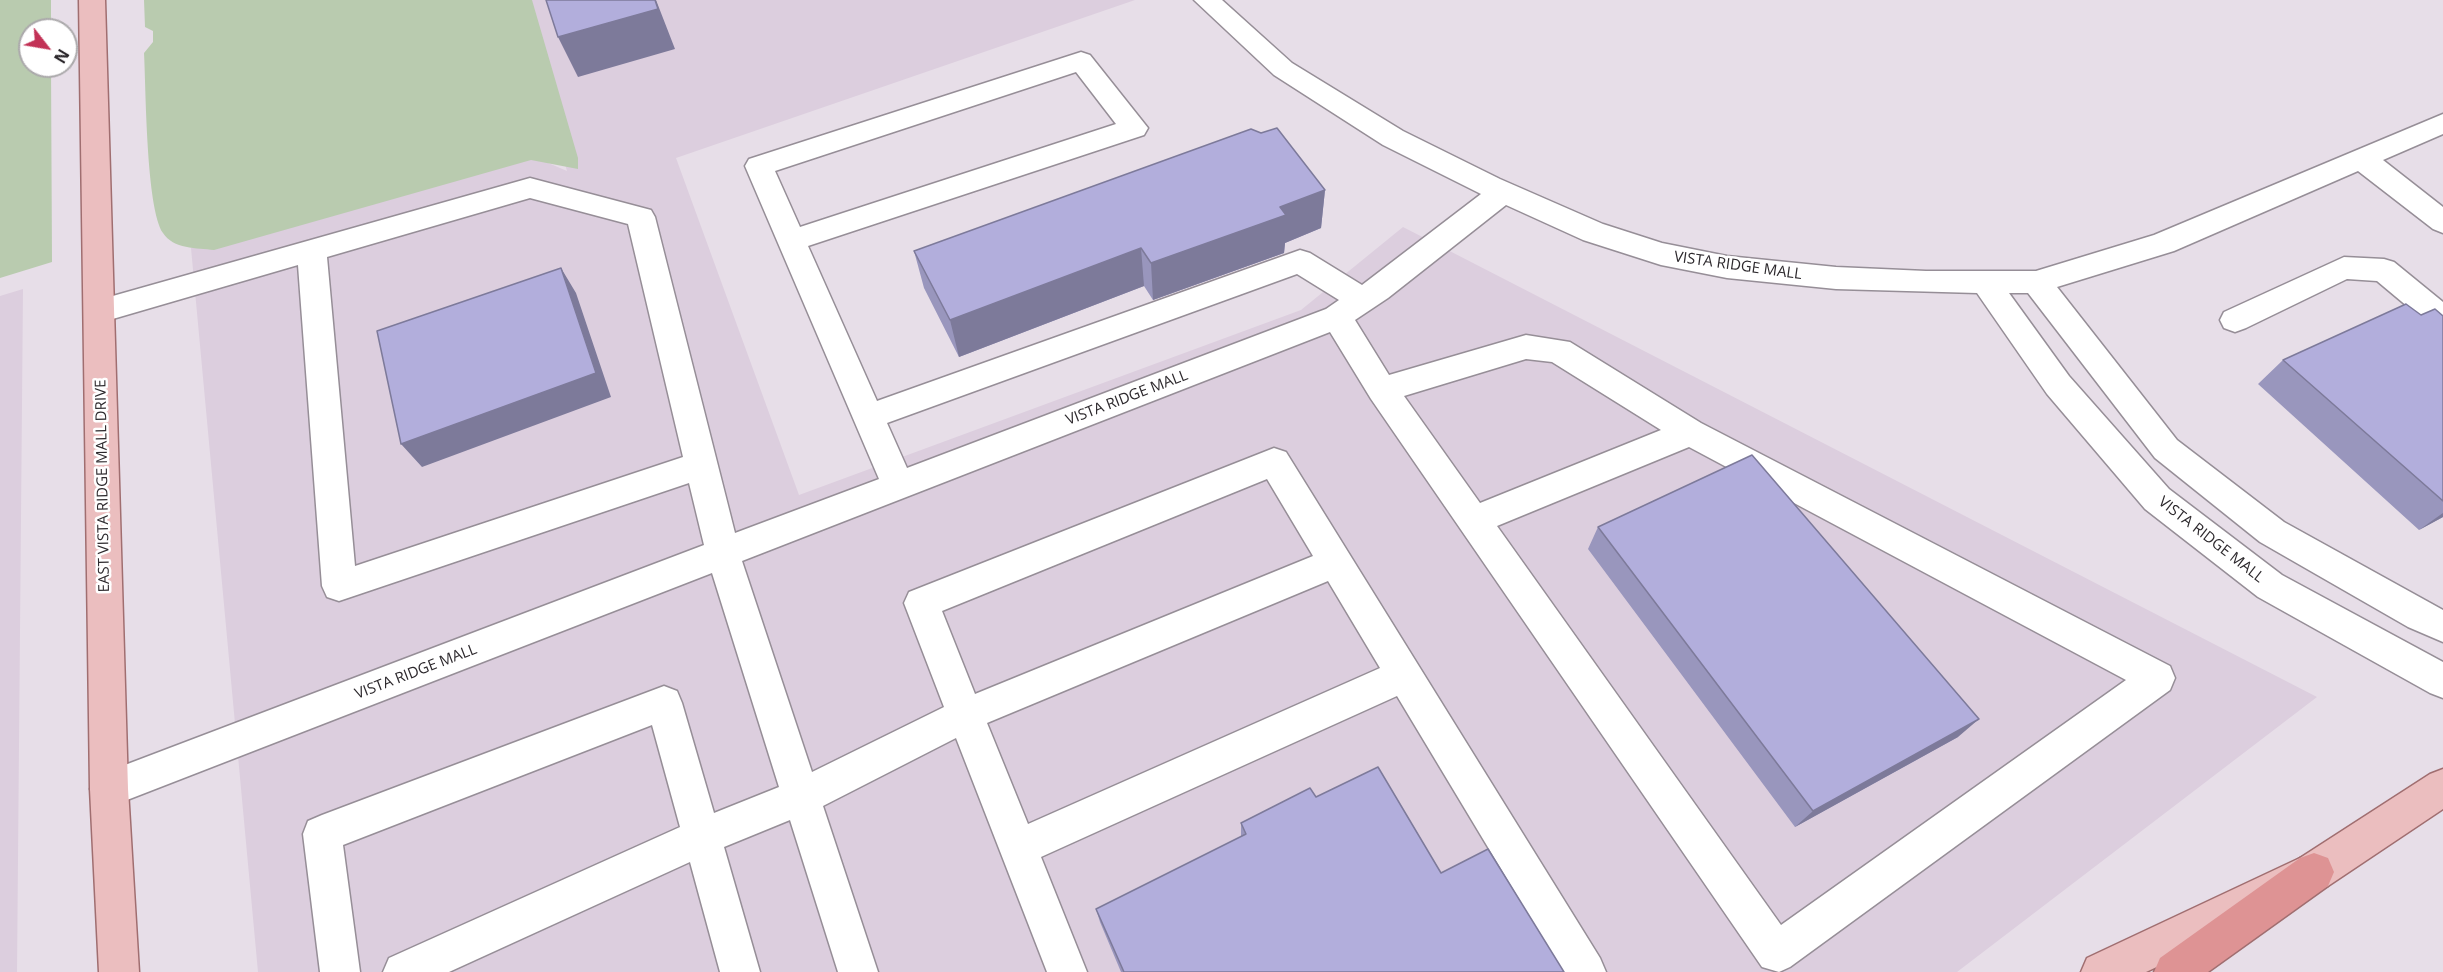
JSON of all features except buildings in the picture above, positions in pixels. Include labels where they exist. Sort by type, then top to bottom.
[{"type":"highway","points":[[2174,972],[2314,872]]},
{"type":"main road","name":"EAST VISTA RIDGE MALL DRIVE","points":[[92,0],[109,789],[119,972]]},
{"type":"main road","points":[[2101,972],[2314,872],[2443,788]]},
{"type":"street","name":"VISTA RIDGE MALL","points":[[1207,0],[1283,69],[1393,138],[1503,192],[1593,232],[1661,254],[1727,267],[1836,279],[2036,282],[2164,243],[2443,123]]},
{"type":"street","points":[[791,242],[1134,128],[1081,61],[759,166],[791,242],[899,487]]},
{"type":"street","points":[[2361,159],[2443,222]]},
{"type":"street","points":[[99,311],[530,188],[641,217],[723,555],[858,972]]},
{"type":"street","name":"VISTA RIDGE MALL","points":[[109,789],[899,487],[1350,308],[1503,192]]},
{"type":"street","points":[[312,250],[339,586],[701,465]]},
{"type":"street","points":[[868,417],[1300,261],[1350,308],[1382,390],[1776,953],[2157,678],[1690,432],[1559,351],[1526,347],[1382,390]]},
{"type":"street","points":[[2235,320],[2344,268],[2384,270],[2443,319]]},
{"type":"street","name":"VISTA RIDGE MALL","points":[[1985,282],[2058,385],[2157,499],[2270,586],[2443,681]]},
{"type":"street","points":[[2036,282],[2166,449],[2272,531],[2420,616],[2443,626]]},
{"type":"street","points":[[1473,521],[1690,432]]},
{"type":"street","points":[[1067,972],[921,603],[1274,462],[1586,972]]},
{"type":"street","points":[[403,972],[702,837],[801,797],[965,715],[1335,562]]},
{"type":"street","points":[[1018,848],[1404,675]]},
{"type":"street","points":[[340,972],[322,834],[664,703],[740,972]]},
{"type":"shaded area","points":[[519,0],[1135,0],[676,158],[799,495],[1301,310],[1403,227],[2317,697],[1957,972],[258,972],[191,248],[532,156],[567,171]]},
{"type":"shaded area","points":[[23,289],[17,972],[0,972],[0,296]]},
{"type":"green space","points":[[0,0],[51,0],[51,18],[18,18],[18,78],[51,78],[52,262],[0,278]]},
{"type":"green space","points":[[144,0],[532,0],[578,158],[578,169],[531,160],[214,250],[179,245],[163,233],[157,220],[153,199],[144,53],[153,42],[153,31],[145,27]]}]
